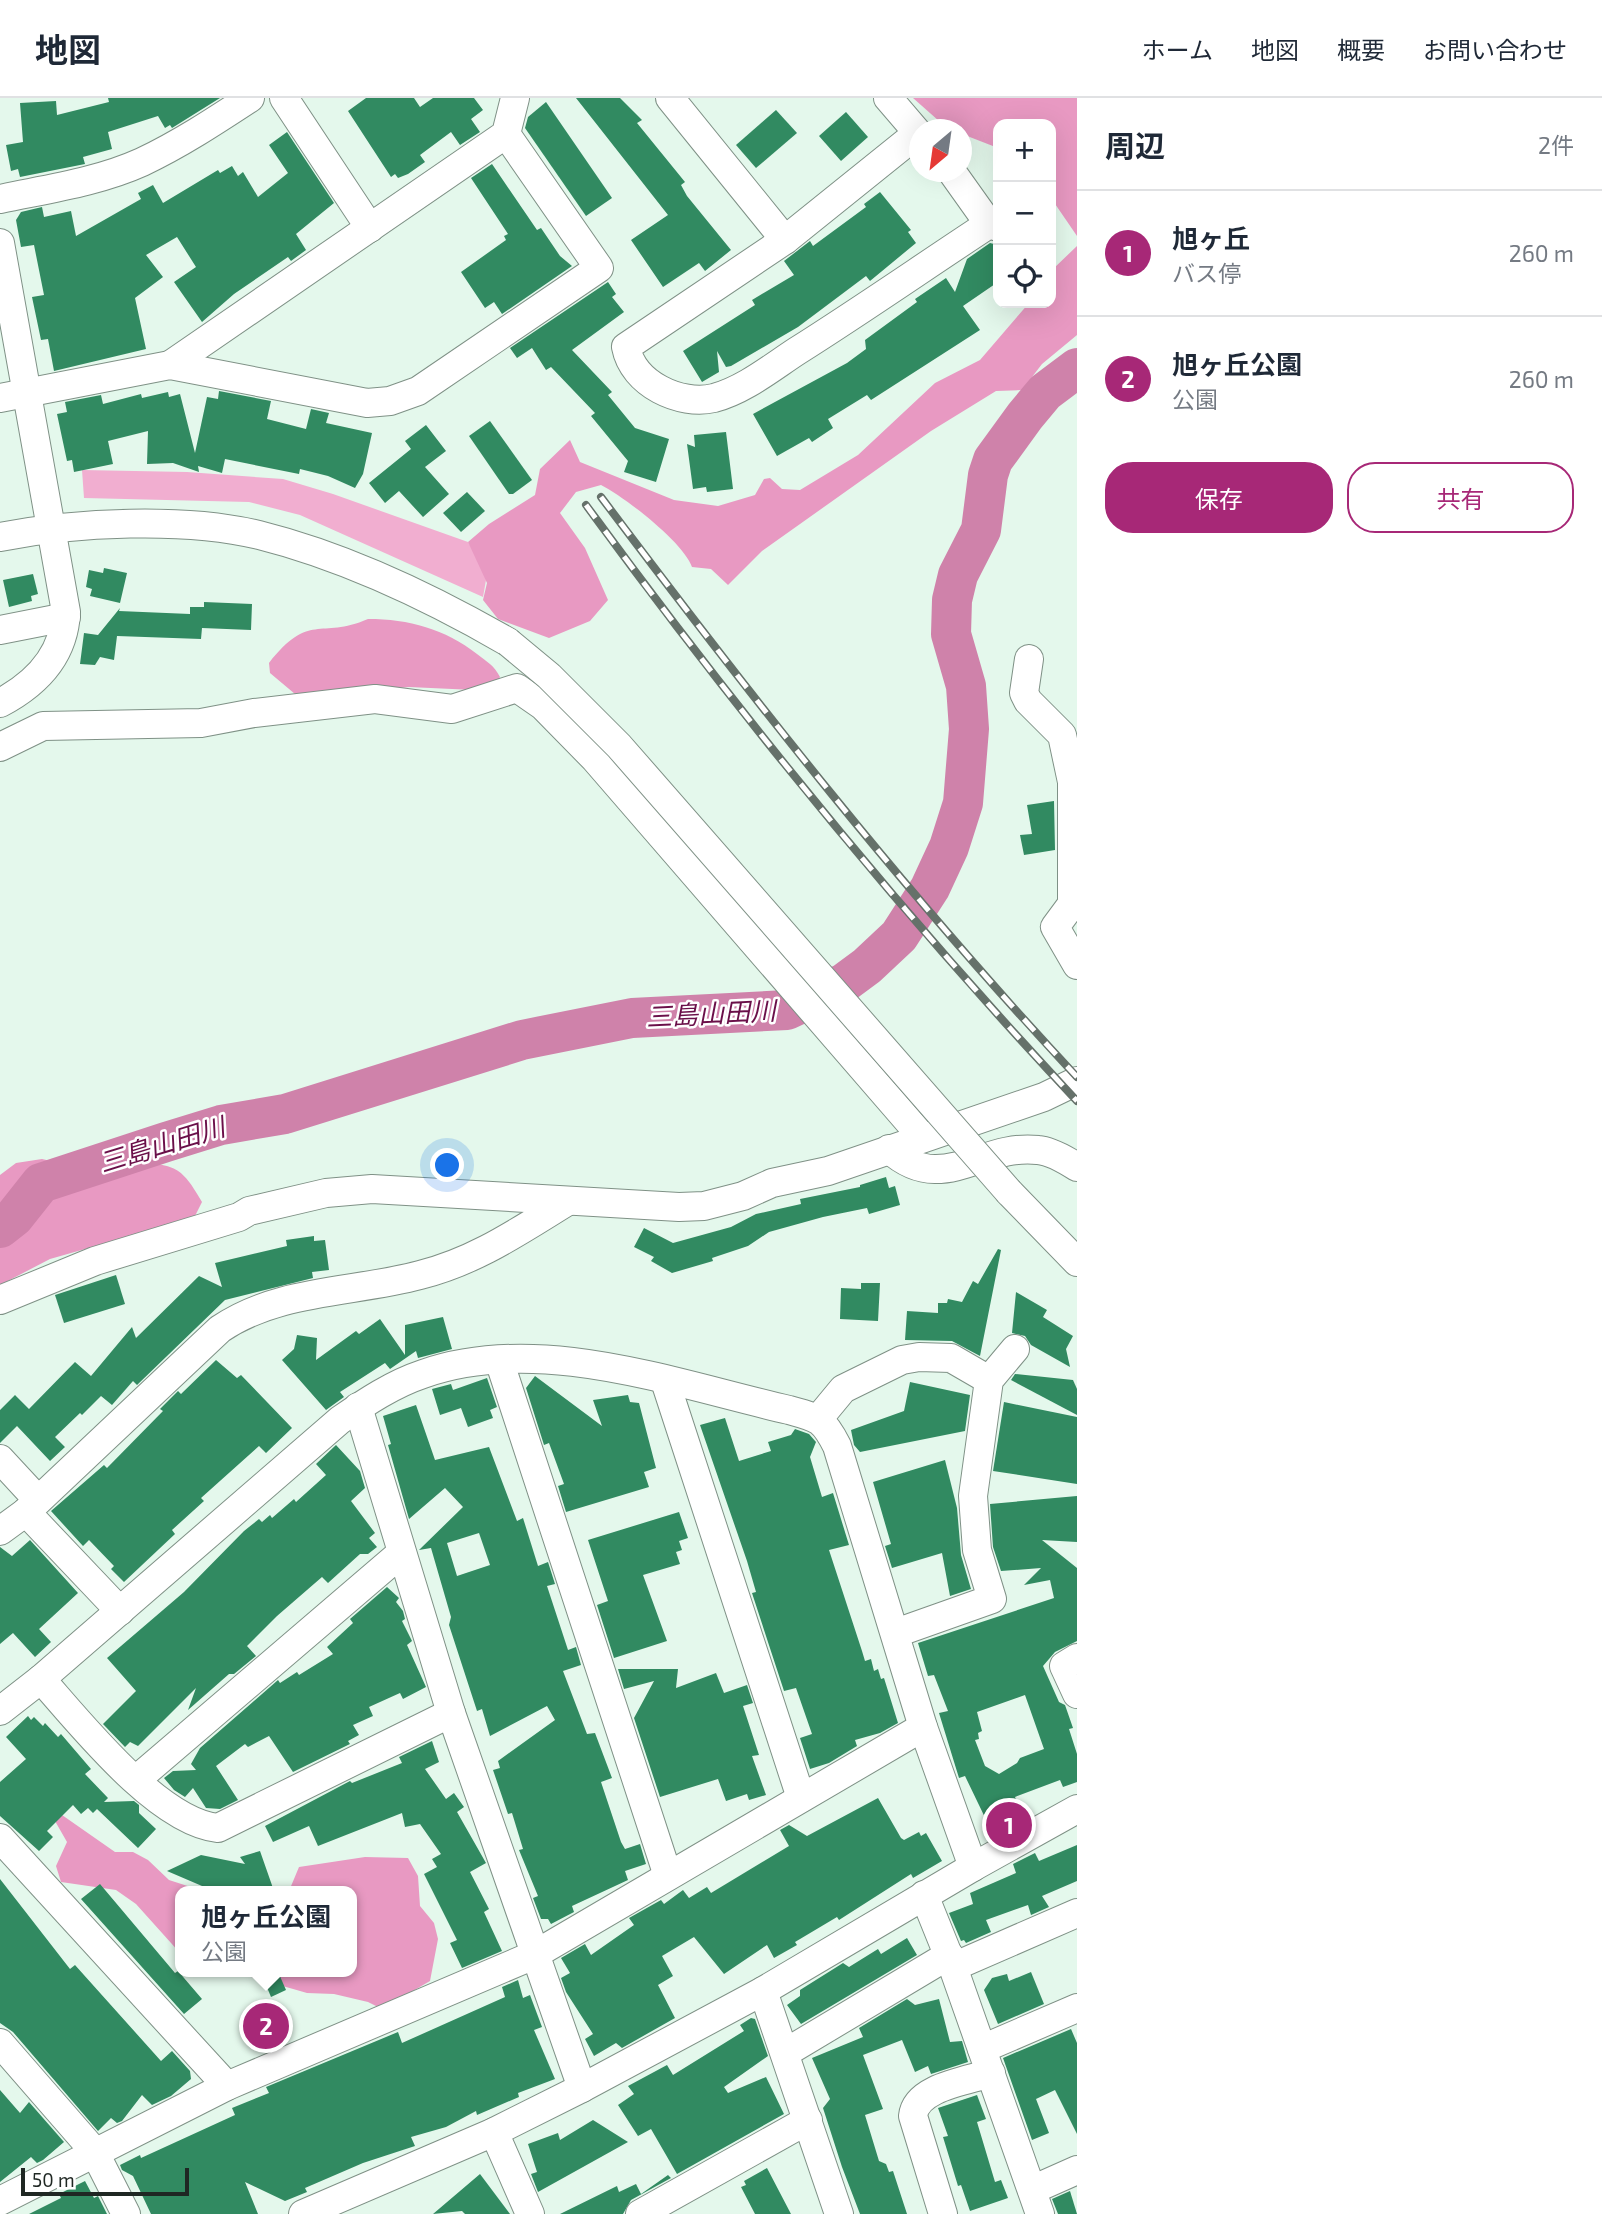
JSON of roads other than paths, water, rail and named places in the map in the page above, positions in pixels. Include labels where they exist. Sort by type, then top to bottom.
[{"type":"street","points":[[0,199],[83,181],[139,163],[180,143],[250,98]]},
{"type":"street","points":[[284,98],[370,228]]},
{"type":"street","points":[[170,365],[506,134],[515,98]]},
{"type":"street","points":[[670,98],[785,240]]},
{"type":"street","points":[[888,98],[909,122]]},
{"type":"street","points":[[0,398],[170,365],[342,399],[390,401],[418,391],[599,268],[506,134]]},
{"type":"street","points":[[909,140],[785,240],[626,347],[643,376],[654,386],[678,398],[696,400],[727,394],[993,225],[960,182]]},
{"type":"street","points":[[0,243],[66,617],[57,650],[37,678],[0,703]]},
{"type":"street","points":[[0,537],[50,527],[199,527],[257,535],[323,554],[395,584],[452,610],[508,642],[549,676],[619,746],[1009,1192],[1077,1262]]},
{"type":"street","points":[[0,629],[66,617]]},
{"type":"street","points":[[1028,659],[1024,693],[1028,701],[1062,735],[1068,751],[1072,782],[1072,904],[1055,927],[1077,965]]},
{"type":"street","points":[[0,747],[43,726],[201,723],[254,713],[375,699],[452,709],[517,688],[543,706],[595,759],[923,1138]]},
{"type":"street","points":[[0,1300],[95,1261],[239,1217],[249,1210],[326,1193],[372,1189],[704,1206],[743,1196],[772,1183],[828,1171],[1044,1097],[1077,1081]]},
{"type":"street","points":[[889,1149],[902,1161],[917,1168],[937,1170],[1011,1151],[1038,1149],[1077,1167]]},
{"type":"street","points":[[0,1531],[32,1506],[220,1329],[245,1312],[273,1302],[396,1281],[475,1258],[568,1201]]},
{"type":"street","points":[[896,1633],[992,1599],[976,1550],[973,1496],[989,1380],[1015,1349]]},
{"type":"street","points":[[818,1418],[843,1390],[902,1360],[919,1357],[951,1358],[989,1380]]},
{"type":"street","points":[[499,1360],[668,1876]]},
{"type":"street","points":[[0,1711],[41,1679],[358,1407],[423,1374],[476,1361],[576,1361],[818,1418],[827,1427],[837,1446],[923,1727],[973,1867]]},
{"type":"street","points":[[665,1381],[800,1798]]},
{"type":"street","points":[[358,1407],[400,1554],[431,1638],[451,1713],[582,2088]]},
{"type":"street","points":[[0,1460],[32,1506],[120,1611]]},
{"type":"street","points":[[136,1780],[400,1554]]},
{"type":"street","points":[[1077,1658],[1064,1666],[1077,1694]]},
{"type":"street","points":[[41,1679],[113,1760],[177,1811],[205,1827],[218,1828],[451,1713]]},
{"type":"street","points":[[0,2201],[94,2151],[227,2086],[534,1955],[923,1727]]},
{"type":"street","points":[[303,2214],[494,2132],[582,2088],[763,1991],[924,1895],[1077,1810]]},
{"type":"street","points":[[0,1838],[227,2086]]},
{"type":"street","points":[[924,1895],[951,1961],[1036,2202],[1077,2170]]},
{"type":"street","points":[[785,2053],[951,1961],[1077,1913]]},
{"type":"street","points":[[763,1991],[839,2214]]},
{"type":"street","points":[[943,2214],[913,2116],[914,2108],[924,2096],[1077,2008]]},
{"type":"street","points":[[0,2043],[94,2151],[126,2214]]},
{"type":"street","points":[[640,2214],[808,2120]]},
{"type":"street","points":[[494,2132],[530,2214]]},
{"type":"waterway","name":"三島山田川","points":[[0,1228],[14,1217],[41,1183],[221,1125],[285,1114],[522,1040],[632,1018],[787,1010],[844,983],[867,966],[899,936],[930,888],[949,847],[963,803],[969,729],[966,686],[951,634],[952,600],[958,575],[981,530],[988,475],[993,460],[1045,392],[1077,368]]},
{"type":"railway","points":[[601,497],[831,793],[952,937],[1077,1077]]},
{"type":"railway","points":[[586,505],[702,659],[822,810],[947,958],[1077,1101]]},
{"type":"place","name":"旭ヶ丘","points":[[1009,1825]]},
{"type":"place","name":"旭ヶ丘公園","points":[[266,2026]]}]
